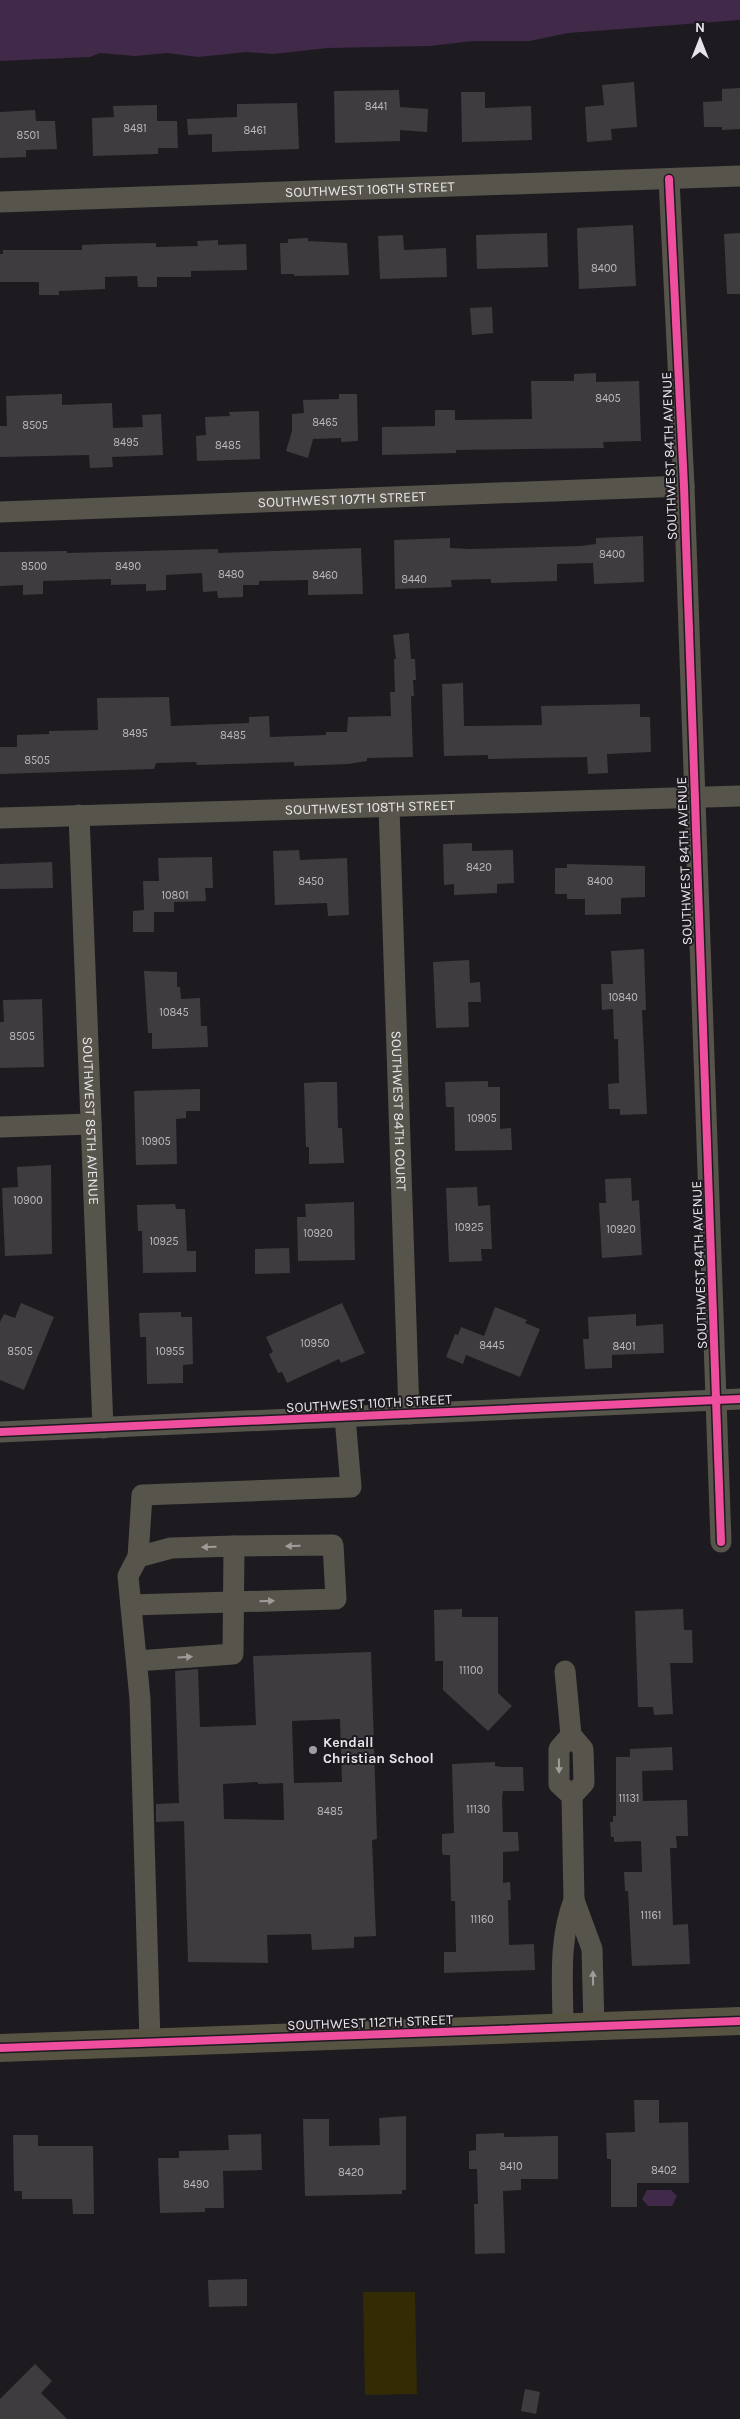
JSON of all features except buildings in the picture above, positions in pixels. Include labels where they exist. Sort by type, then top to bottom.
[{"type":"main road","name":"SOUTHWEST 112TH STREET","points":[[0,2048],[740,2021]]},
{"type":"street","name":"SOUTHWEST 106TH STREET","points":[[0,202],[740,176]]},
{"type":"street","name":"SOUTHWEST 84TH AVENUE","points":[[669,179],[684,486],[721,1542]]},
{"type":"street","name":"SOUTHWEST 107TH STREET","points":[[0,512],[684,486]]},
{"type":"street","name":"SOUTHWEST 108TH STREET","points":[[0,818],[740,796]]},
{"type":"street","name":"SOUTHWEST 84TH COURT","points":[[389,806],[409,1414]]},
{"type":"street","name":"SOUTHWEST 85TH AVENUE","points":[[80,815],[103,1428]]},
{"type":"street","points":[[0,1127],[91,1124]]},
{"type":"street","name":"SOUTHWEST 110TH STREET","points":[[0,1432],[740,1399]]},
{"type":"street","points":[[150,2043],[140,1699],[128,1576],[138,1557],[142,1495],[351,1487],[345,1418]]},
{"type":"street","points":[[131,1605],[336,1599],[333,1545],[171,1548],[138,1557]]},
{"type":"street","points":[[137,1661],[233,1654],[234,1546]]},
{"type":"street","points":[[565,1672],[571,1735],[583,1749],[584,1783],[572,1796],[574,1900],[592,1949],[594,2027]]},
{"type":"street","points":[[563,2028],[562,1942],[567,1919],[574,1900]]},
{"type":"shaded area","points":[[0,0],[740,0],[740,20],[568,33],[530,41],[473,41],[430,46],[328,48],[274,54],[246,52],[198,57],[167,53],[135,56],[100,53],[90,57],[0,61]]},
{"type":"shaded area","points":[[647,2190],[671,2190],[677,2196],[672,2206],[648,2206],[642,2199]]},
{"type":"shaded area","points":[[363,2292],[415,2292],[417,2394],[365,2395]]},
{"type":"cycle path","points":[[669,179],[684,486],[721,1542]]},
{"type":"cycle path","points":[[0,1432],[740,1399]]},
{"type":"cycle path","points":[[0,2048],[740,2021]]},
{"type":"place","name":"Kendall Christian School","points":[[313,1750]]}]
